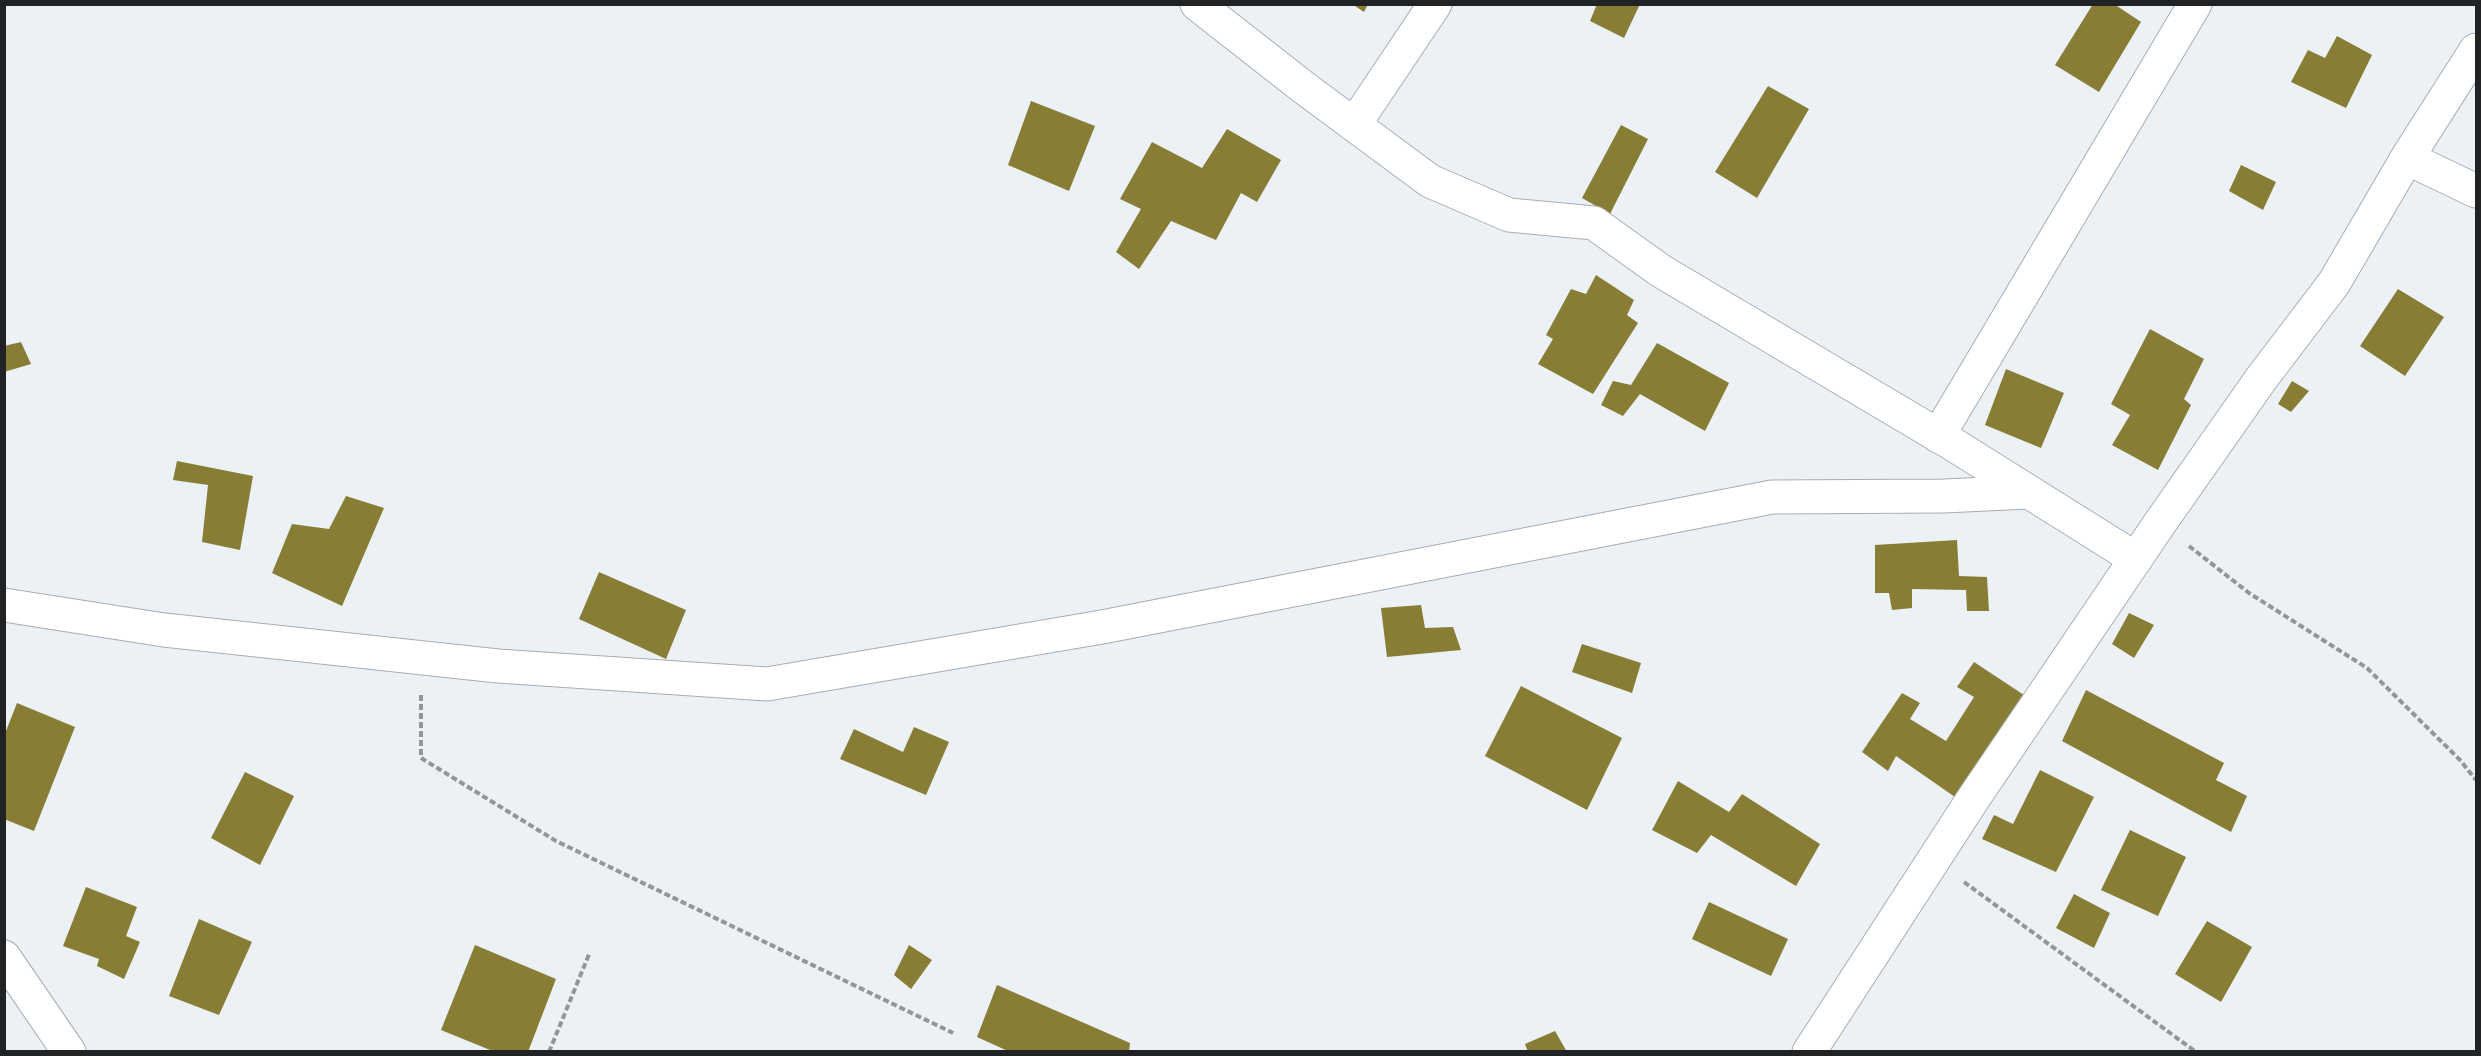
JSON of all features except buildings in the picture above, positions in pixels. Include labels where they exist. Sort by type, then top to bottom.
[{"type":"street","points":[[1197,4],[1430,181],[1509,215],[1594,224],[1661,271],[1938,436],[2136,559]]},
{"type":"street","points":[[1354,125],[1435,4]]},
{"type":"street","points":[[1938,436],[2195,4]]},
{"type":"street","points":[[1809,1052],[2160,523],[2261,380],[2334,283],[2407,158],[2476,50]]},
{"type":"street","points":[[2407,158],[2476,191]]},
{"type":"street","points":[[4,605],[164,630],[498,666],[767,684],[1102,627],[1772,497],[1944,496],[2029,492]]},
{"type":"street","points":[[4,957],[69,1052]]},
{"type":"path","points":[[2160,523],[2249,593],[2367,668],[2460,760],[2476,780]]},
{"type":"path","points":[[422,658],[421,758],[556,841],[953,1033]]},
{"type":"path","points":[[1935,860],[2196,1052]]},
{"type":"path","points":[[549,1052],[590,952]]}]
